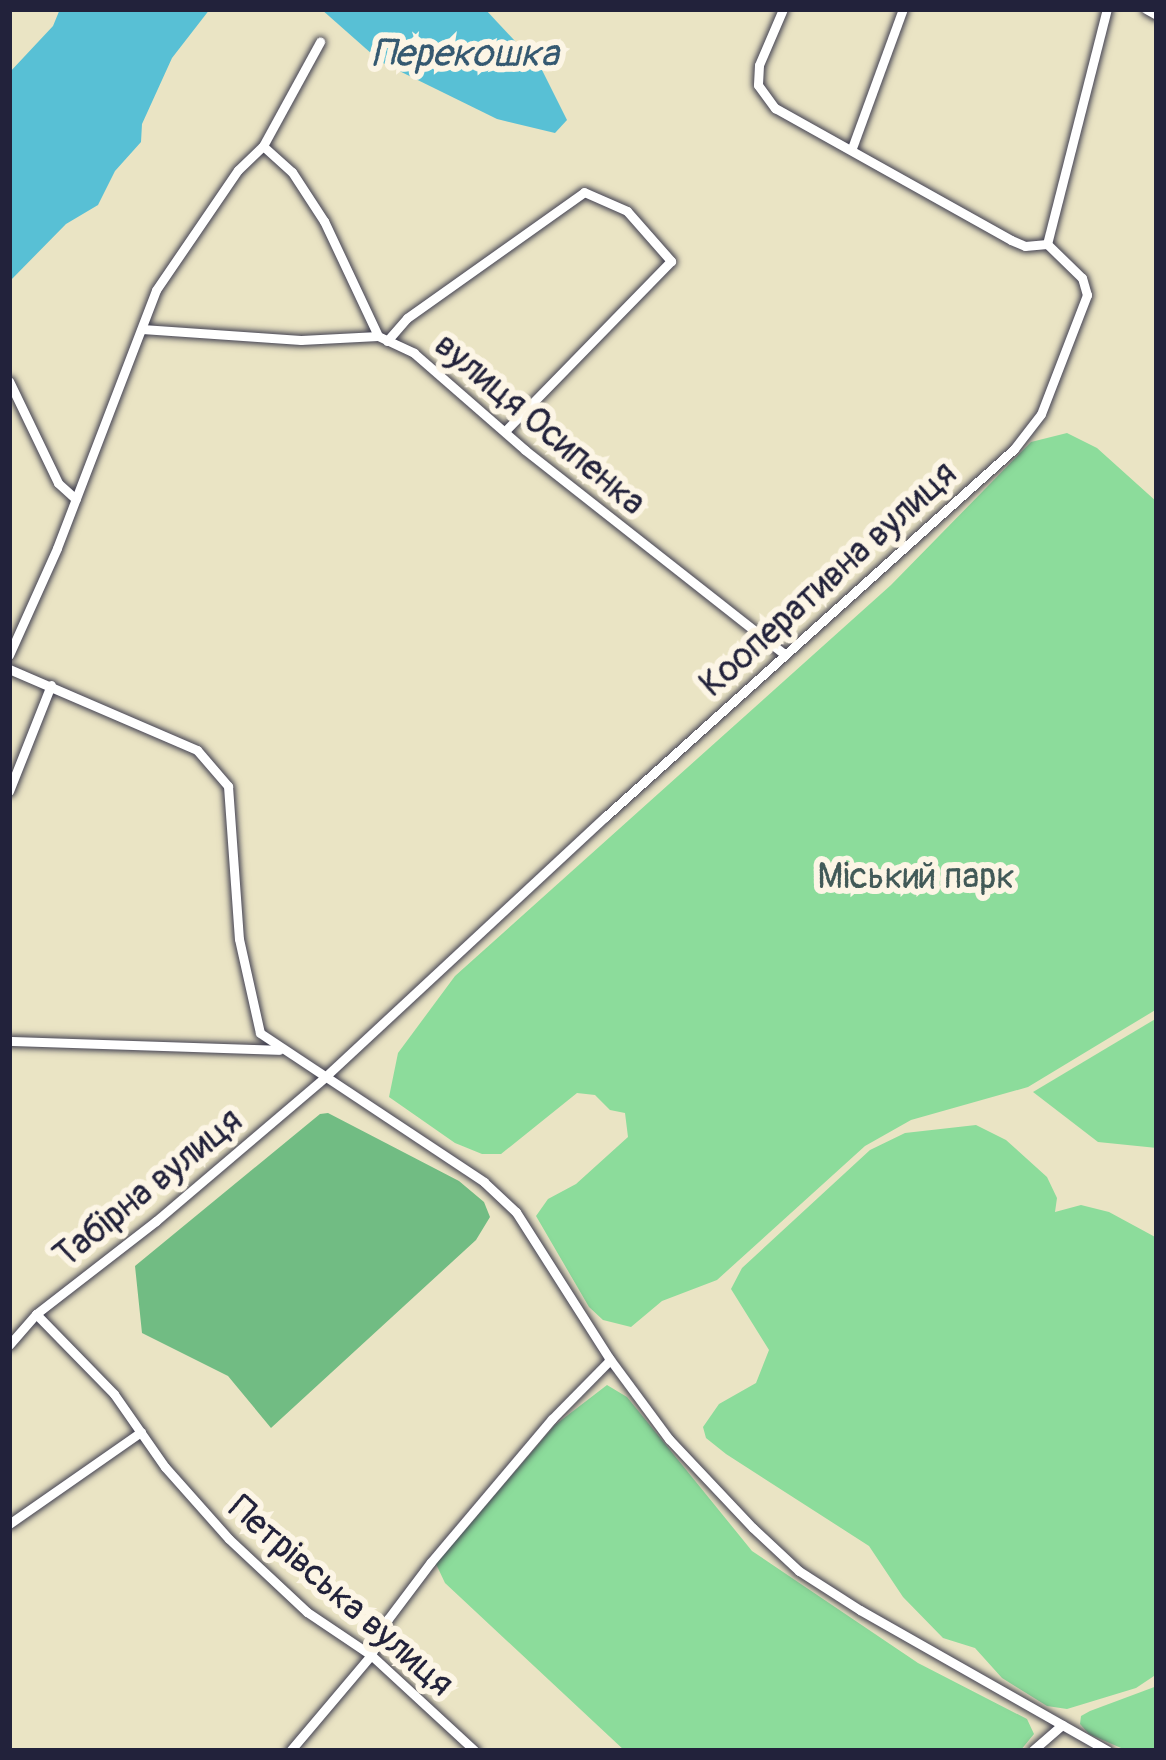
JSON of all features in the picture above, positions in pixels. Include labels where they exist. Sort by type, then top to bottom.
[{"type":"street","points":[[784,9],[759,65],[758,85],[775,108],[1011,240],[1034,247],[1047,244],[1107,9]]},
{"type":"street","points":[[852,148],[903,9]]},
{"type":"street","points":[[1146,9],[1157,15]]},
{"type":"street","points":[[9,655],[76,500],[156,290],[238,170],[263,146],[320,42]]},
{"type":"street","name":"вулиця Осипенка","points":[[263,146],[292,172],[324,221],[383,338],[414,353],[784,654]]},
{"type":"street","points":[[142,329],[301,340],[383,338],[584,192],[627,211],[671,261],[506,430]]},
{"type":"street","name":"Кооперативна вулиця","points":[[325,1077],[1014,449],[1042,414],[1087,295],[1082,278],[1047,244]]},
{"type":"street","points":[[9,381],[58,483],[76,500]]},
{"type":"street","points":[[9,669],[196,751],[228,786],[239,939],[260,1033],[484,1182],[516,1212],[610,1360],[669,1439],[799,1570],[1108,1751]]},
{"type":"street","points":[[9,791],[51,686]]},
{"type":"street","points":[[9,1041],[274,1048],[299,1058]]},
{"type":"street","name":"Табірна вулиця","points":[[9,1345],[36,1314],[156,1221],[325,1077]]},
{"type":"street","name":"Петрівська вулиця","points":[[36,1314],[114,1394],[229,1539],[308,1612],[371,1655],[475,1751]]},
{"type":"street","points":[[290,1751],[371,1655],[373,1642],[431,1562],[551,1419],[591,1385],[610,1360]]},
{"type":"street","points":[[9,1524],[140,1432]]},
{"type":"street","points":[[1032,1751],[1062,1725]]},
{"type":"street","points":[[451,1751],[461,1738]]},
{"type":"green space","name":"Міський парк","points":[[1067,433],[1097,448],[1157,502],[1157,1009],[1028,1087],[911,1120],[865,1146],[717,1280],[662,1301],[631,1327],[603,1320],[589,1307],[536,1216],[548,1199],[576,1184],[628,1137],[625,1113],[610,1110],[595,1095],[577,1093],[501,1154],[482,1154],[455,1143],[389,1097],[398,1053],[455,976],[891,585],[1031,442]]},
{"type":"green space","points":[[1157,1018],[1157,1148],[1098,1142],[1033,1092]]},
{"type":"green space","points":[[328,1113],[459,1181],[484,1202],[490,1217],[476,1240],[271,1428],[228,1376],[142,1333],[135,1266],[320,1114]]},
{"type":"green space","points":[[976,1125],[1006,1140],[1047,1177],[1057,1198],[1055,1212],[1081,1205],[1109,1212],[1157,1238],[1157,1674],[1136,1688],[1067,1709],[1047,1706],[1002,1678],[975,1648],[943,1638],[903,1597],[869,1546],[726,1454],[706,1438],[703,1427],[719,1404],[756,1383],[769,1350],[731,1289],[742,1268],[870,1150],[905,1133]]},
{"type":"green space","points":[[607,1385],[627,1397],[752,1551],[918,1663],[1027,1719],[1034,1734],[1020,1751],[625,1751],[445,1583],[436,1564],[555,1425]]},
{"type":"green space","points":[[1157,1686],[1157,1751],[1128,1751],[1089,1734],[1080,1724],[1081,1716],[1090,1711]]},
{"type":"water","points":[[60,9],[210,9],[172,58],[142,124],[141,142],[115,171],[98,205],[66,224],[9,282],[9,73],[53,26]]},
{"type":"water","name":"Перекошка","points":[[321,9],[485,9],[542,70],[567,120],[555,133],[497,119],[381,62]]}]
